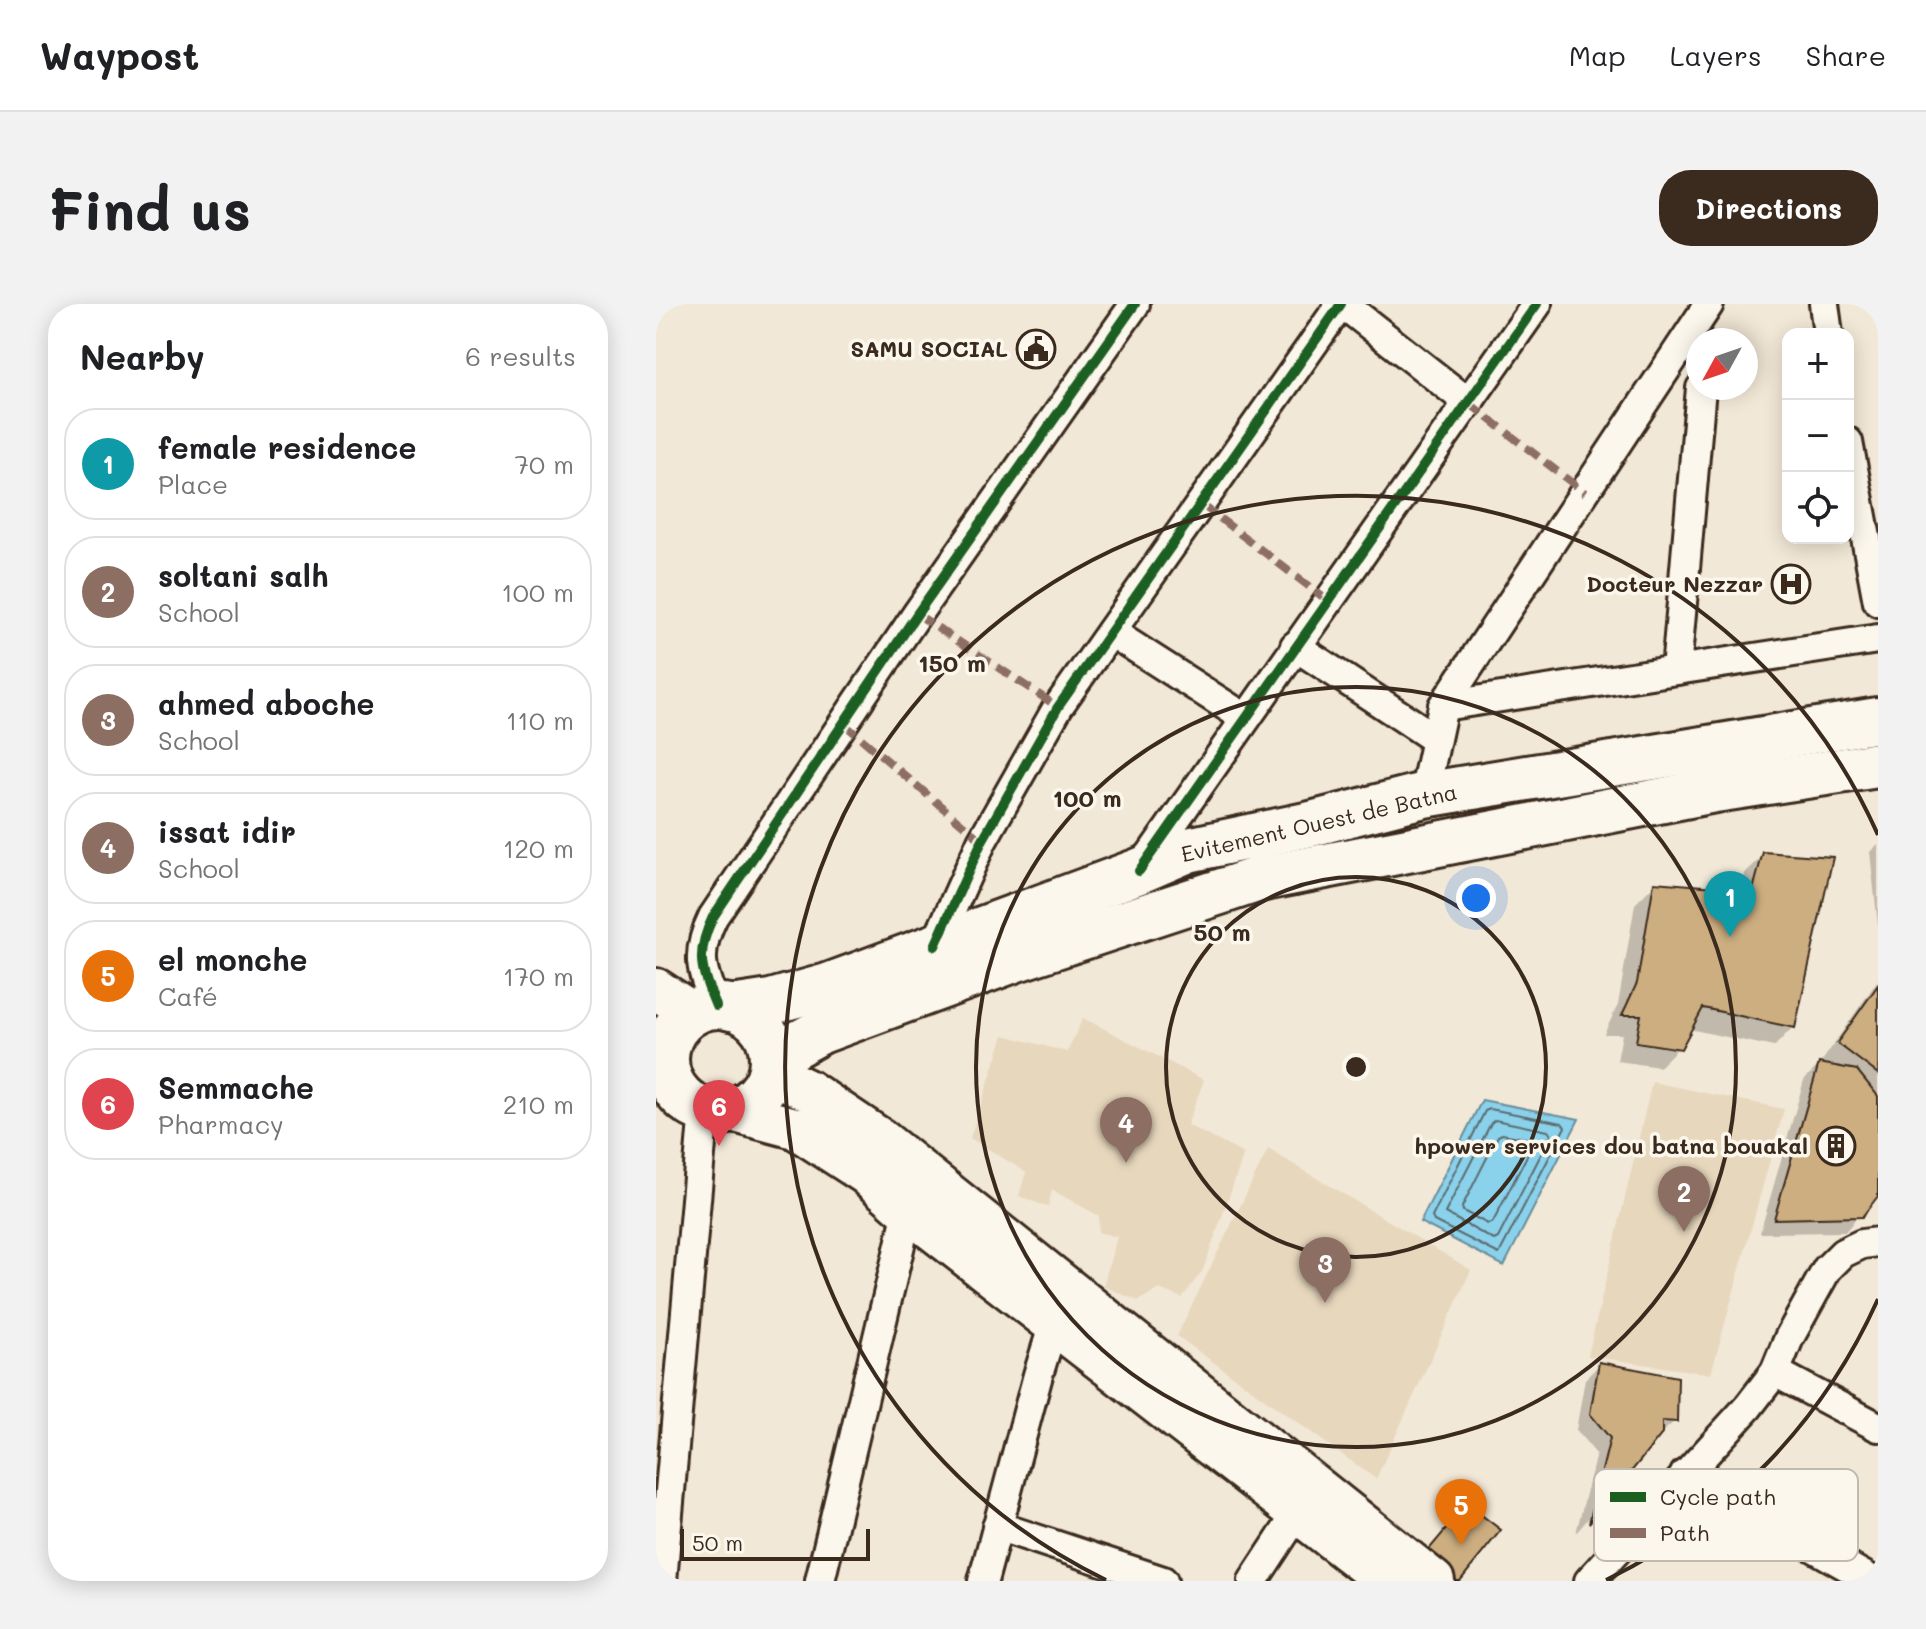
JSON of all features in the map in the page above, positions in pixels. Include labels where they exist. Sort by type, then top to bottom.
[{"type":"highway","name":"Evitement Ouest de Batna","points":[[685,1026],[828,986],[1188,850],[1311,824],[1424,795],[1878,720]]},
{"type":"highway","name":"Evitement Ouest de Batna","points":[[771,1065],[821,1031],[1016,959],[1259,879],[1685,796],[1867,774]]},
{"type":"highway","points":[[756,1022],[770,1045],[771,1065],[756,1097],[745,1106],[695,1111],[678,1093],[670,1080],[666,1064],[685,1026],[756,1022]]},
{"type":"main road","points":[[656,989],[685,1026]]},
{"type":"main road","points":[[771,1065],[879,1138],[1306,1500],[1386,1581]]},
{"type":"main road","points":[[695,1111],[795,1128],[866,1174],[908,1211],[1054,1323],[1306,1500],[1434,1581]]},
{"type":"street","points":[[685,1026],[703,973],[700,957],[704,935],[713,917],[917,614],[1135,304]]},
{"type":"street","points":[[935,946],[982,841],[1058,707],[1342,304],[1469,403]]},
{"type":"street","points":[[1139,871],[1537,304]]},
{"type":"street","points":[[1707,328],[1709,304]]},
{"type":"street","points":[[1424,795],[1443,706],[1709,304]]},
{"type":"street","points":[[1824,304],[1827,328]]},
{"type":"street","points":[[1676,670],[1700,400]]},
{"type":"street","points":[[1854,472],[1878,602]]},
{"type":"street","points":[[1111,632],[1245,718]]},
{"type":"street","points":[[1443,706],[1878,639]]},
{"type":"street","points":[[1295,646],[1434,738]]},
{"type":"street","points":[[662,1581],[695,1111]]},
{"type":"street","points":[[820,1581],[908,1211]]},
{"type":"street","points":[[1690,1469],[1748,1407],[1775,1372],[1789,1338],[1827,1269],[1843,1253],[1862,1244],[1878,1242]]},
{"type":"street","points":[[983,1581],[1054,1323]]},
{"type":"street","points":[[1775,1372],[1878,1427]]},
{"type":"street","points":[[1253,1581],[1306,1500]]},
{"type":"street","points":[[997,1526],[1163,1581]]},
{"type":"street","points":[[1589,1581],[1607,1561]]},
{"type":"street","points":[[1838,1561],[1873,1581]]},
{"type":"shaded area","points":[[1083,1018],[1204,1080],[1187,1125],[1244,1154],[1203,1270],[1182,1298],[1159,1289],[1138,1301],[1103,1286],[1117,1237],[1098,1232],[1099,1216],[1052,1190],[1048,1207],[1019,1196],[1026,1172],[970,1138],[1004,1035],[1067,1052]]},
{"type":"shaded area","points":[[1652,1082],[1784,1109],[1711,1374],[1588,1356]]},
{"type":"shaded area","points":[[1268,1149],[1471,1270],[1376,1479],[1177,1336]]},
{"type":"water","points":[[1482,1100],[1579,1119],[1504,1266],[1420,1222]]},
{"type":"building","points":[[1763,852],[1833,857],[1795,1028],[1703,1008],[1681,1049],[1636,1042],[1641,1015],[1622,1015],[1637,983],[1654,882],[1753,890]]},
{"type":"building","points":[[1878,985],[1878,1074],[1837,1043]]},
{"type":"building","name":"hpower services dou batna bouakal","points":[[1819,1063],[1857,1070],[1878,1096],[1878,1196],[1862,1217],[1774,1219]]},
{"type":"building","points":[[1599,1362],[1678,1377],[1677,1422],[1662,1421],[1662,1434],[1633,1469],[1602,1469],[1610,1438],[1590,1414]]},
{"type":"building","points":[[1467,1504],[1501,1530],[1460,1581],[1444,1581],[1421,1559]]},
{"type":"marked path","points":[[1469,403],[1585,493]]},
{"type":"marked path","points":[[1201,504],[1328,601]]},
{"type":"marked path","points":[[917,614],[1058,707]]},
{"type":"marked path","points":[[843,723],[982,841]]},
{"type":"cycle path","points":[[716,1006],[702,962],[704,941],[713,917],[917,614],[1135,304]]},
{"type":"cycle path","points":[[935,946],[982,841],[1058,707],[1341,304]]},
{"type":"cycle path","points":[[1139,871],[1537,304]]},
{"type":"place","name":"SAMU SOCIAL","points":[[1036,349]]},
{"type":"place","name":"Docteur Nezzar","points":[[1791,584]]},
{"type":"place","name":"female residence","points":[[1730,937]]},
{"type":"place","name":"Semmache","points":[[719,1146]]},
{"type":"place","name":"hpower services dou batna bouakal","points":[[1836,1146]]},
{"type":"place","name":"issat idir","points":[[1126,1163]]},
{"type":"place","name":"soltani salh","points":[[1684,1232]]},
{"type":"place","name":"ahmed aboche","points":[[1325,1303]]},
{"type":"place","name":"el monche","points":[[1461,1545]]}]
